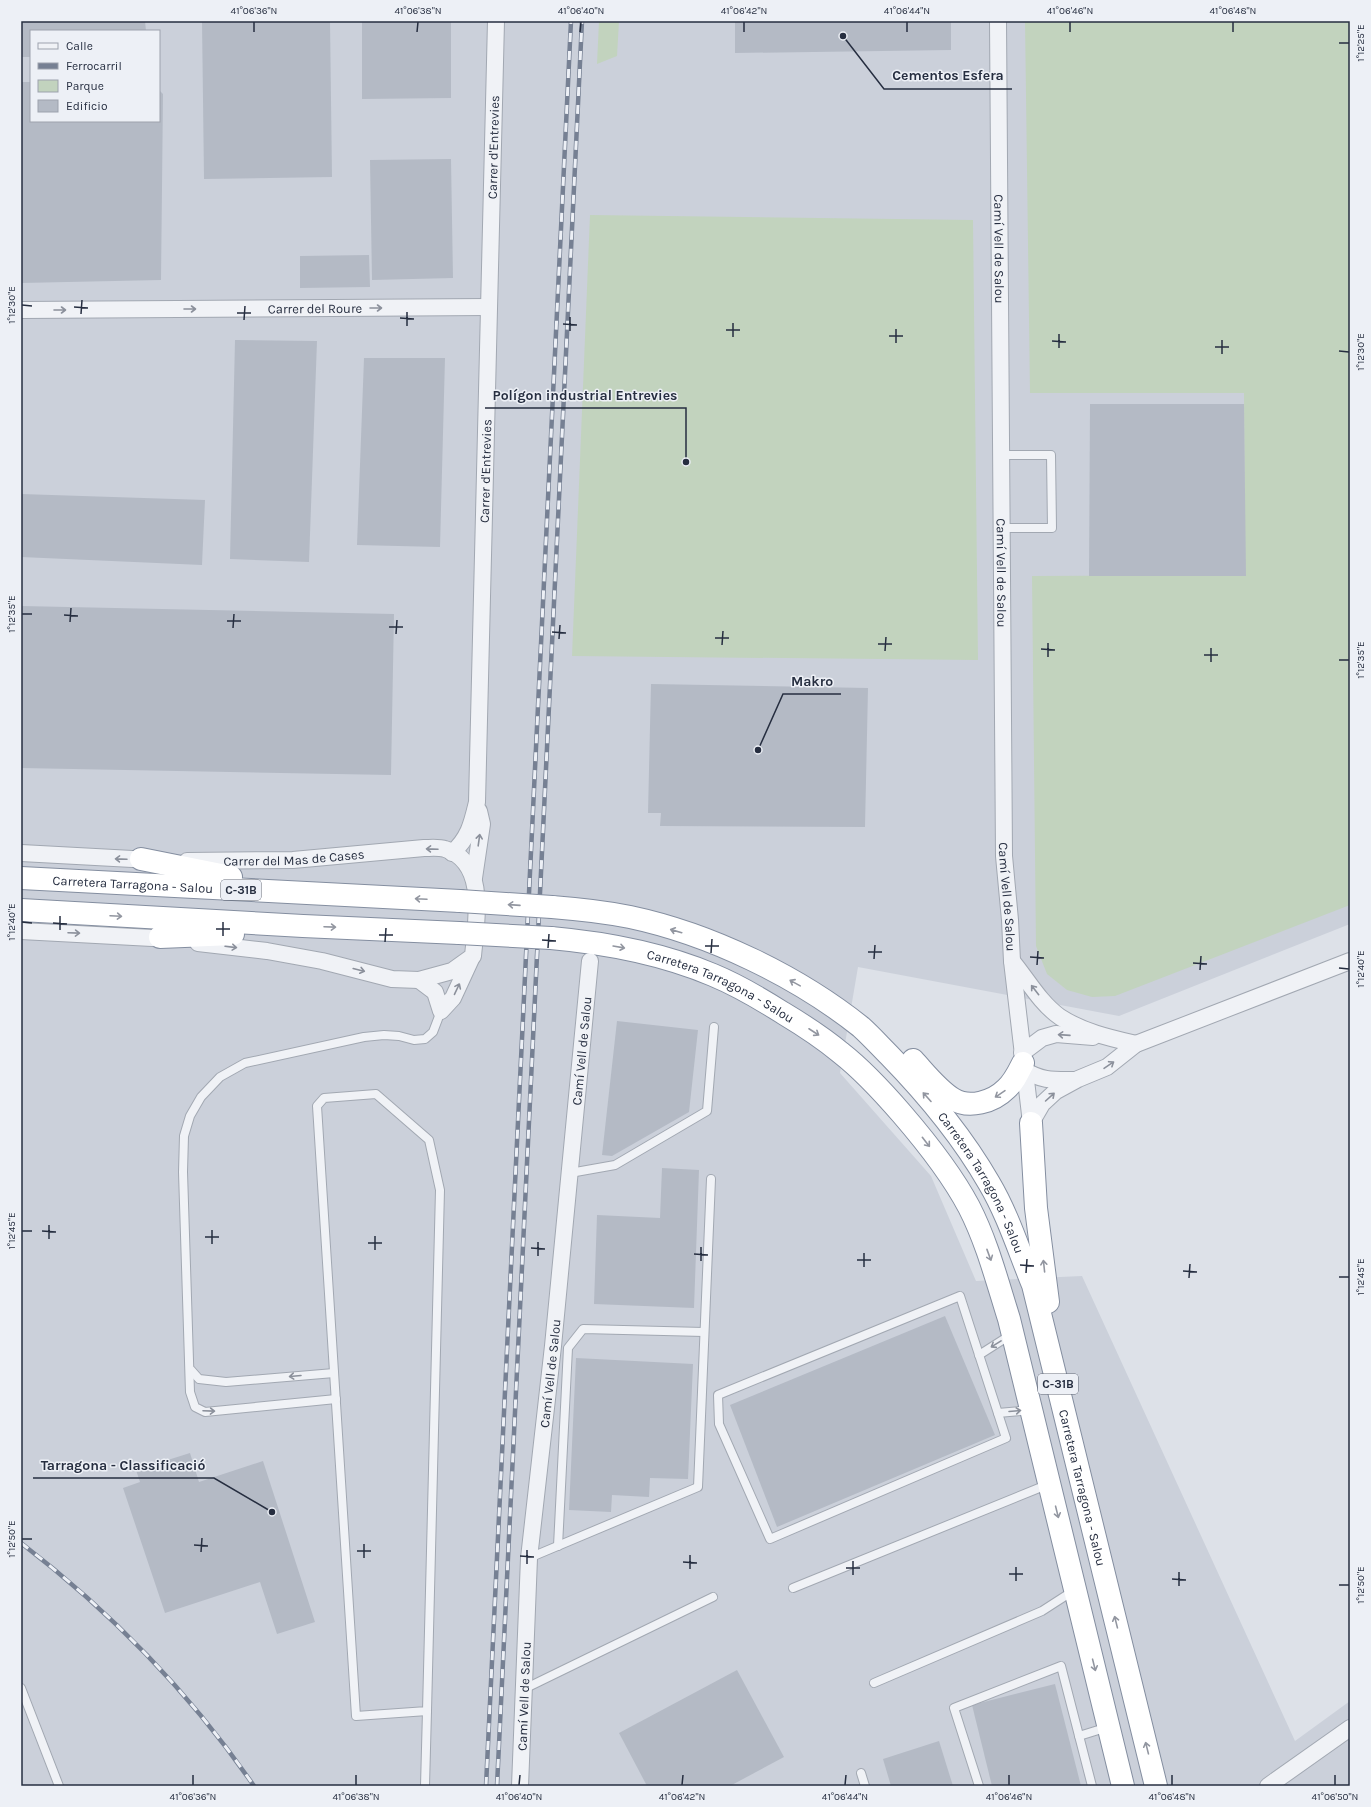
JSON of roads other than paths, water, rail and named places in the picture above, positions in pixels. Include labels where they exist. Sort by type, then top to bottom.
[{"type":"highway","points":[[141,859],[194,871],[335,895]]},
{"type":"highway","name":"Carretera Tarragona - Salou","points":[[21,878],[460,901],[552,907],[630,917],[686,933],[735,951],[814,994],[862,1028],[904,1070],[935,1105],[967,1147],[990,1184],[1033,1285],[1156,1786]]},
{"type":"highway","name":"C-31B","points":[[21,910],[303,926]]},
{"type":"highway","points":[[160,937],[217,936],[303,926]]},
{"type":"highway","name":"Carretera Tarragona - Salou","points":[[303,926],[459,932],[551,938],[631,949],[671,959],[714,975],[762,1000],[817,1034],[848,1058],[870,1079],[925,1140],[956,1184],[970,1208],[989,1256],[1013,1334],[1123,1786]]},
{"type":"highway","points":[[862,1028],[901,1048],[952,1099],[960,1102],[971,1104],[980,1103],[1001,1094],[1014,1079],[1023,1062]]},
{"type":"highway","points":[[1031,1123],[1036,1208],[1056,1374]]},
{"type":"street","name":"Carrer d'Entrevies","points":[[452,853],[462,843],[471,827],[477,802],[496,21]]},
{"type":"street","name":"Camí Vell de Salou","points":[[998,21],[1004,856],[1012,961],[1031,1123]]},
{"type":"street","name":"Carrer del Roure","points":[[21,310],[489,307]]},
{"type":"street","name":"Carrer d'Entrevies","points":[[474,878],[482,824],[477,802]]},
{"type":"street","name":"Carrer del Mas de Cases","points":[[21,853],[219,862],[293,860],[424,848],[445,849],[463,858],[474,878],[477,917],[473,956],[453,998],[441,1010]]},
{"type":"street","points":[[21,931],[160,937],[267,951],[316,960],[392,979],[419,980],[452,971],[473,956]]},
{"type":"street","name":"Camí Vell de Salou","points":[[520,1786],[529,1558],[553,1346],[590,961]]},
{"type":"street","points":[[1012,961],[1036,992],[1060,1017],[1085,1030],[1136,1044]]},
{"type":"street","points":[[1031,1123],[1042,1104],[1056,1092],[1078,1079],[1107,1067],[1136,1044],[1350,961]]},
{"type":"street","points":[[419,980],[435,992],[441,1010]]},
{"type":"street","points":[[1078,1079],[1050,1080],[1036,1077],[1023,1062],[1042,1038],[1056,1034],[1081,1037],[1103,1036]]},
{"type":"street","points":[[1268,1786],[1350,1728]]},
{"type":"lane","points":[[1002,455],[1051,455],[1052,528],[1002,528]]},
{"type":"lane","points":[[336,1399],[205,1412],[195,1407],[190,1392],[191,1370],[183,1172],[184,1136],[190,1116],[201,1097],[220,1077],[245,1063],[364,1037],[399,1036],[414,1040],[425,1039],[433,1032],[441,1010]]},
{"type":"lane","points":[[570,1173],[615,1165],[707,1111],[714,1027]]},
{"type":"lane","points":[[425,1786],[427,1711],[440,1190],[429,1140],[376,1094],[324,1098],[317,1106],[356,1716],[427,1711]]},
{"type":"lane","points":[[529,1558],[698,1486],[711,1179]]},
{"type":"lane","points":[[960,1296],[979,1355],[1006,1438],[770,1539],[719,1424],[718,1395],[960,1296]]},
{"type":"lane","points":[[558,1546],[568,1348],[583,1330],[704,1332]]},
{"type":"lane","points":[[979,1355],[1013,1334]]},
{"type":"lane","points":[[191,1370],[199,1379],[226,1382],[334,1373]]},
{"type":"lane","points":[[998,1413],[1031,1410]]},
{"type":"lane","points":[[793,1588],[1050,1484]]},
{"type":"lane","points":[[874,1683],[1042,1611],[1076,1590]]},
{"type":"lane","points":[[524,1689],[713,1597]]},
{"type":"lane","points":[[979,1786],[954,1708],[1061,1666],[1092,1786]]},
{"type":"lane","points":[[21,1688],[59,1786]]},
{"type":"lane","points":[[1079,1736],[1109,1726]]},
{"type":"lane","points":[[861,1773],[866,1786]]},
{"type":"railway","points":[[486,1786],[571,21]]},
{"type":"railway","points":[[497,1786],[582,21]]},
{"type":"railway","points":[[21,1543],[86,1597],[176,1686],[203,1718],[254,1786]]},
{"type":"place","name":"Cementos Esfera","points":[[843,36]]},
{"type":"place","name":"Polígon industrial Entrevies","points":[[686,462]]},
{"type":"place","name":"Makro","points":[[758,750]]},
{"type":"place","name":"Tarragona - Classificació","points":[[272,1512]]}]
